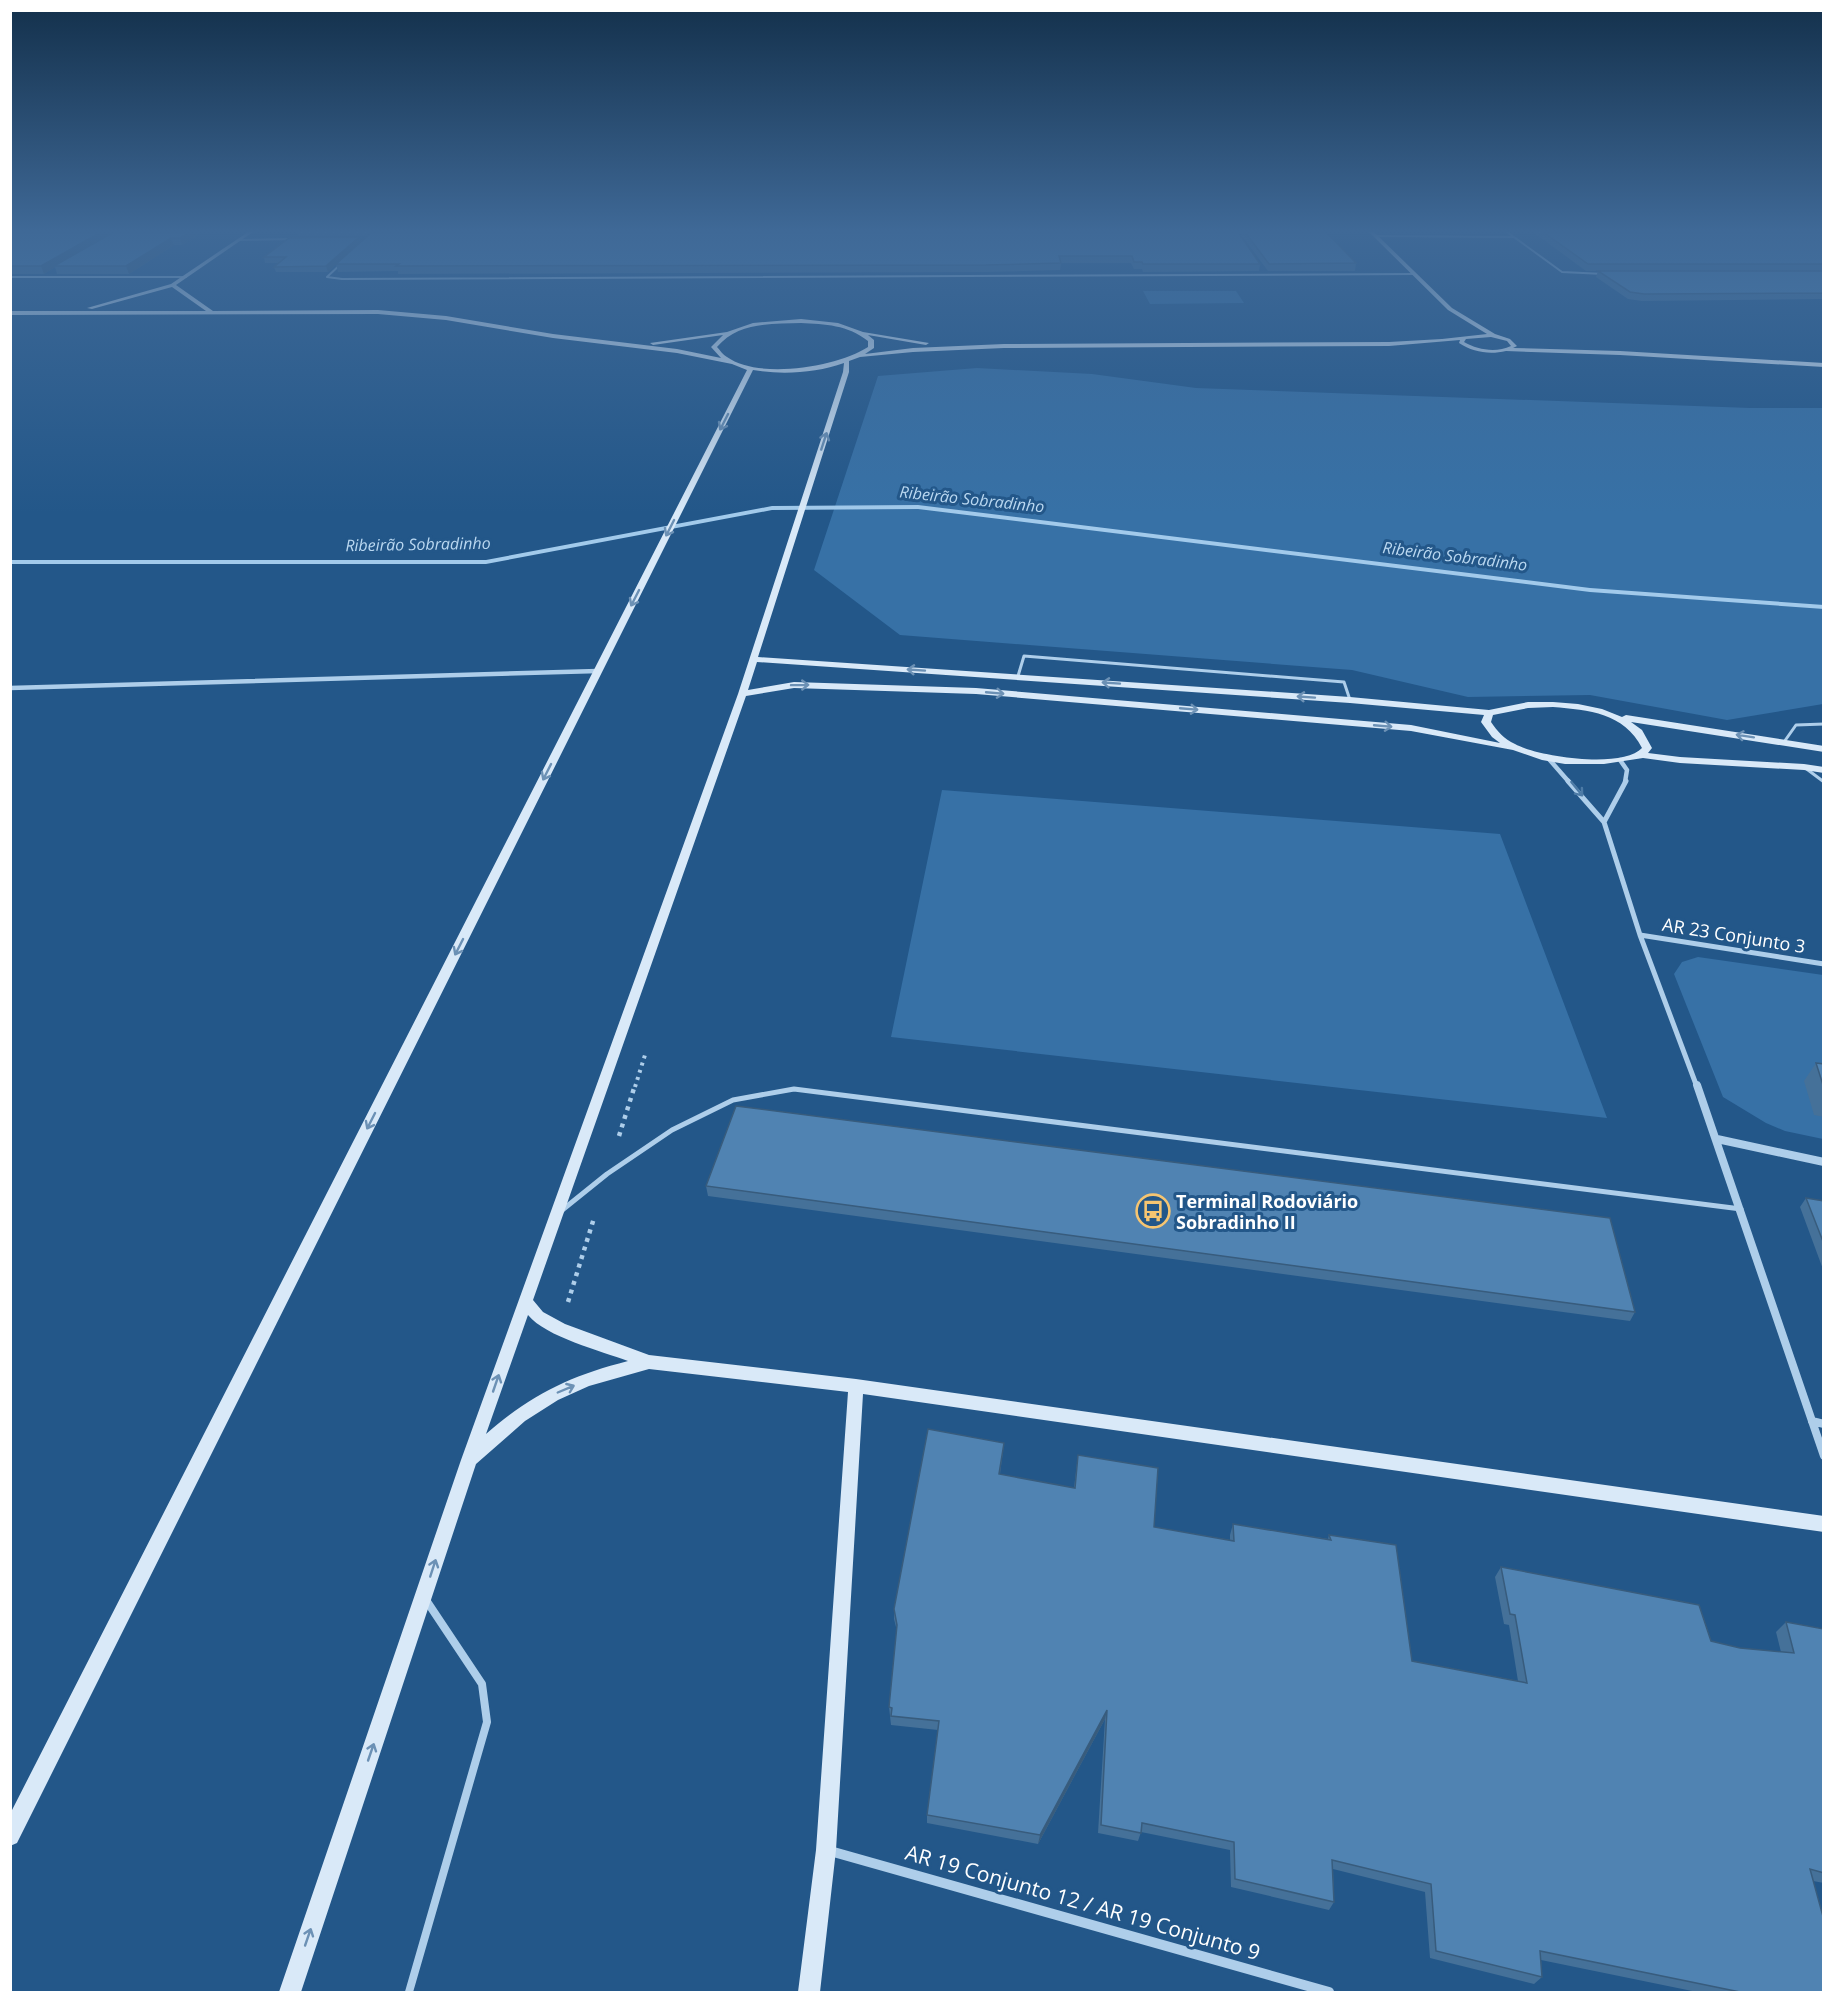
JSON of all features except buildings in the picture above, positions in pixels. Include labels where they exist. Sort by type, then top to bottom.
[{"type":"main road","points":[[496,325],[677,351],[744,366],[785,370],[829,366],[861,356],[871,348],[871,340],[862,333]]},
{"type":"main road","points":[[619,344],[691,339],[757,325]]},
{"type":"main road","points":[[840,325],[862,333],[917,342],[1004,346]]},
{"type":"main road","points":[[1479,325],[1513,344],[1512,349],[1506,350]]},
{"type":"main road","points":[[1461,327],[1465,337]]},
{"type":"main road","points":[[731,362],[718,355],[714,346],[719,339],[732,331]]},
{"type":"main road","points":[[1465,337],[1461,340],[1464,345],[1479,350]]},
{"type":"main road","points":[[1389,344],[1465,337],[1501,338],[1526,343],[1620,353]]},
{"type":"main road","points":[[861,356],[913,350],[1004,346],[1389,344],[1446,347]]},
{"type":"main road","points":[[1457,348],[1620,353],[1824,365]]},
{"type":"main road","points":[[290,1992],[469,1460],[754,659],[846,372],[847,362]]},
{"type":"main road","points":[[10,1836],[750,370],[744,366]]},
{"type":"main road","points":[[754,659],[1350,700],[1489,713],[1505,706],[1540,704],[1579,707],[1621,717],[1824,749]]},
{"type":"main road","points":[[742,694],[794,685],[976,691],[1411,728],[1511,748],[1548,758],[1583,761],[1620,760],[1641,755],[1676,760],[1824,770]]},
{"type":"main road","points":[[1489,713],[1485,722],[1491,734],[1511,748]]},
{"type":"main road","points":[[1621,717],[1635,726],[1645,740],[1647,748],[1641,755]]},
{"type":"main road","points":[[525,1301],[538,1316],[560,1329],[649,1362],[856,1386],[1824,1524]]},
{"type":"main road","points":[[469,1460],[512,1422],[551,1395],[587,1380],[649,1362]]},
{"type":"main road","points":[[809,1992],[826,1850],[856,1386]]},
{"type":"street","points":[[10,688],[598,671]]},
{"type":"street","points":[[1548,758],[1568,778],[1604,822],[1640,935],[1717,1139],[1824,1456]]},
{"type":"street","points":[[1604,822],[1628,778],[1627,770],[1620,760]]},
{"type":"street","name":"AR 23 Conjunto 3","points":[[1640,935],[1824,964]]},
{"type":"street","points":[[1717,1139],[1824,1162]]},
{"type":"street","points":[[1812,1421],[1824,1424]]},
{"type":"street","name":"AR 19 Conjunto 12 / AR 19 Conjunto 9","points":[[826,1850],[1329,1992]]},
{"type":"lane","points":[[1017,676],[1024,656],[1344,682],[1350,700]]},
{"type":"lane","points":[[1784,742],[1796,725],[1824,724]]},
{"type":"lane","points":[[1804,767],[1824,782]]},
{"type":"lane","points":[[554,1216],[607,1174],[672,1130],[733,1100],[794,1089],[1741,1209]]},
{"type":"lane","points":[[409,1992],[487,1722],[482,1684],[424,1596]]},
{"type":"shaded area","points":[[977,368],[1092,374],[1196,388],[1750,408],[1823,408],[1823,704],[1727,720],[1590,695],[1468,697],[1352,670],[900,635],[814,570],[878,376]]},
{"type":"shaded area","points":[[942,790],[1500,834],[1607,1118],[891,1037]]},
{"type":"shaded area","points":[[1698,957],[1823,975],[1823,1139],[1785,1131],[1766,1123],[1723,1097],[1674,974],[1682,962]]},
{"type":"waterway","name":"Ribeirão Sobradinho","points":[[10,562],[486,562],[772,508],[918,507],[1590,590],[1824,607]]},
{"type":"place","name":"Terminal Rodoviário Sobradinho II","points":[[1153,1211]]}]
